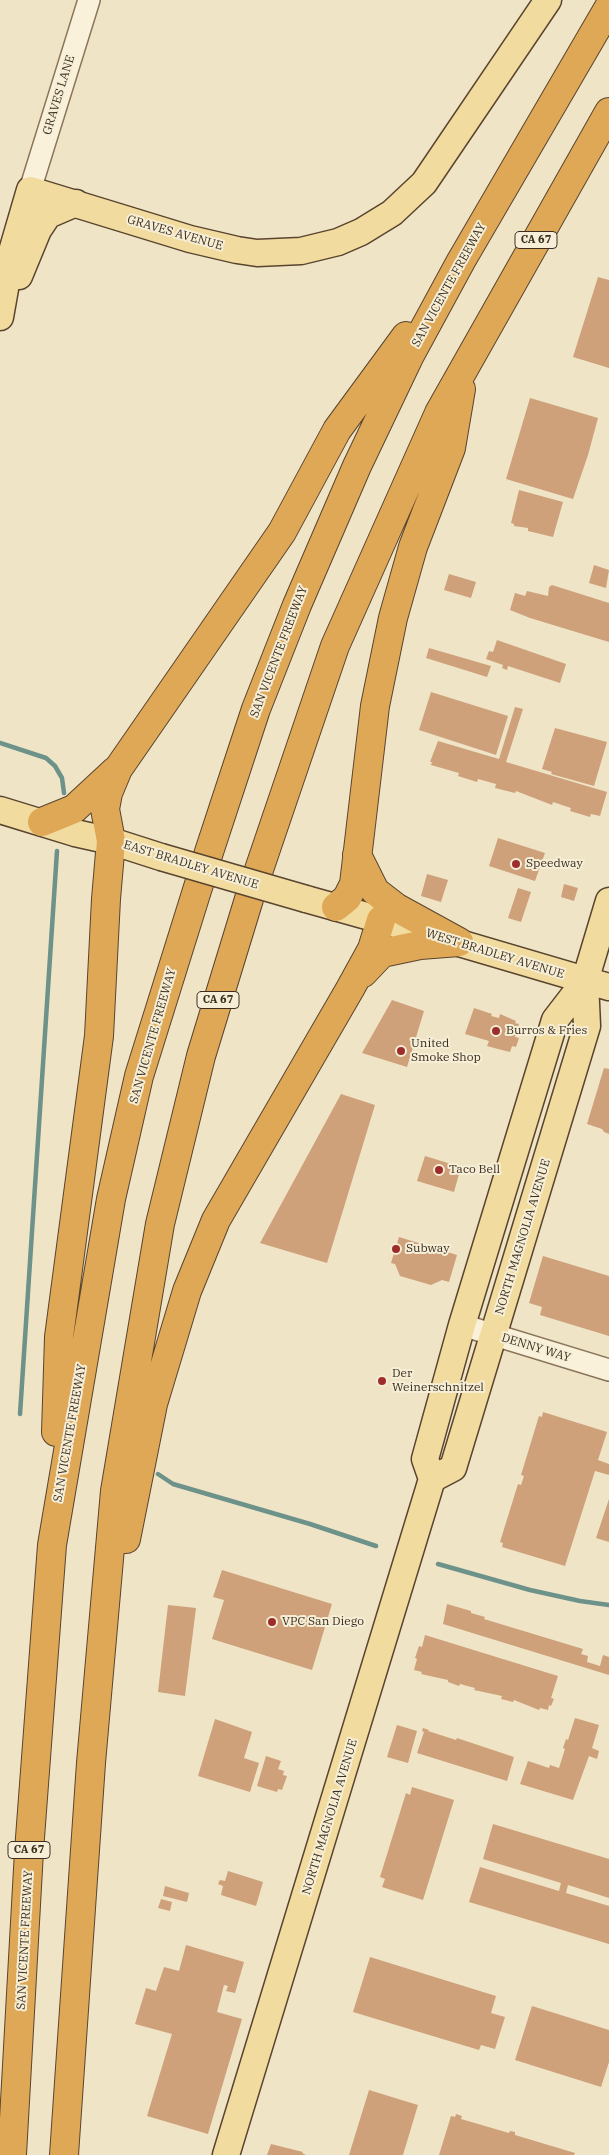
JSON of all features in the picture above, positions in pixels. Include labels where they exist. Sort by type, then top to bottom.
[{"type":"highway","name":"SAN VICENTE FREEWAY","points":[[12,2155],[29,1851],[52,1546],[113,1190],[139,1076],[256,709],[296,605],[357,466],[410,355],[461,261],[609,7]]},
{"type":"highway","name":"CA 67","points":[[64,2155],[91,1763],[115,1490],[160,1224],[201,1056],[249,899],[335,646],[439,413],[609,112]]},
{"type":"highway","points":[[52,1546],[60,1337],[99,1036],[111,841],[105,808],[108,793],[118,769],[282,532],[336,430],[461,261]]},
{"type":"highway","points":[[336,907],[347,898],[354,884],[376,706],[393,618],[413,547],[451,448],[464,368]]},
{"type":"highway","points":[[42,822],[74,809],[118,769]]},
{"type":"highway","points":[[357,855],[375,890],[396,908],[459,942]]},
{"type":"highway","points":[[100,1668],[153,1404],[187,1291],[216,1220],[350,989],[372,948],[382,920]]},
{"type":"highway","points":[[350,989],[382,952],[420,945],[459,942]]},
{"type":"main road","name":"GRAVES AVENUE","points":[[30,190],[190,239],[237,250],[257,253],[301,251],[346,239],[392,213],[424,183],[548,0]]},
{"type":"main road","points":[[0,317],[5,283],[17,231],[30,190]]},
{"type":"main road","points":[[5,283],[19,276],[38,230],[48,216],[76,203]]},
{"type":"main road","name":"EAST BRADLEY AVENUE","points":[[0,810],[382,920]]},
{"type":"main road","name":"NORTH MAGNOLIA AVENUE","points":[[432,1479],[453,1468],[494,1335],[587,1026],[597,984],[609,901]]},
{"type":"main road","name":"WEST BRADLEY AVENUE","points":[[382,920],[597,984]]},
{"type":"main road","name":"NORTH MAGNOLIA AVENUE","points":[[226,2155],[432,1479],[425,1459],[462,1325],[555,1020],[597,984]]},
{"type":"street","name":"GRAVES LANE","points":[[30,190],[89,0]]},
{"type":"street","name":"DENNY WAY","points":[[462,1325],[609,1370]]},
{"type":"building","points":[[598,277],[609,280],[609,368],[573,357]]},
{"type":"building","points":[[530,398],[598,418],[573,499],[506,479]]},
{"type":"building","points":[[519,490],[563,502],[553,537],[528,531],[528,528],[514,526],[511,523]]},
{"type":"building","points":[[594,565],[609,570],[606,588],[589,583]]},
{"type":"building","points":[[449,574],[476,582],[471,598],[444,590]]},
{"type":"building","points":[[552,585],[609,603],[609,642],[510,610],[515,593],[525,596],[527,591],[548,596],[549,587]]},
{"type":"building","points":[[497,640],[566,664],[560,683],[508,666],[507,670],[502,668],[503,665],[486,659],[489,651],[493,652]]},
{"type":"building","points":[[429,648],[491,666],[487,677],[426,658]]},
{"type":"building","points":[[431,692],[508,716],[496,755],[419,730]]},
{"type":"building","points":[[515,707],[523,709],[506,762],[607,792],[600,816],[591,814],[590,817],[570,811],[571,808],[553,802],[552,805],[516,791],[515,793],[495,788],[496,784],[478,779],[477,782],[458,776],[459,773],[431,765],[432,762],[430,762],[438,741],[499,759]]},
{"type":"building","points":[[555,728],[607,742],[594,786],[551,774],[552,772],[542,769]]},
{"type":"building","points":[[498,838],[545,853],[535,881],[489,866]]},
{"type":"building","points":[[427,874],[448,880],[441,902],[421,896]]},
{"type":"building","points":[[564,884],[578,888],[574,901],[561,897]]},
{"type":"building","points":[[518,888],[531,892],[521,922],[508,918]]},
{"type":"building","points":[[392,1000],[424,1011],[407,1067],[362,1053]]},
{"type":"building","points":[[474,1008],[492,1014],[491,1016],[499,1018],[500,1014],[516,1021],[515,1023],[519,1024],[515,1037],[519,1038],[516,1047],[512,1046],[510,1052],[498,1049],[487,1046],[489,1041],[465,1034]]},
{"type":"building","points":[[604,1068],[609,1069],[609,1134],[602,1129],[587,1124]]},
{"type":"building","points":[[341,1094],[375,1105],[327,1263],[260,1243]]},
{"type":"building","points":[[425,1156],[461,1167],[454,1192],[417,1181]]},
{"type":"building","points":[[399,1237],[457,1255],[449,1282],[442,1280],[431,1285],[400,1276],[395,1264],[391,1263]]},
{"type":"building","points":[[543,1256],[609,1276],[609,1336],[540,1315],[542,1307],[529,1303]]},
{"type":"building","points":[[543,1412],[607,1432],[598,1460],[609,1464],[609,1475],[595,1471],[565,1566],[502,1547],[503,1543],[500,1542],[518,1484],[521,1485],[524,1476],[521,1475],[539,1416],[542,1417]]},
{"type":"building","points":[[609,1499],[609,1542],[596,1538]]},
{"type":"building","name":"VPC San Diego","points":[[222,1570],[332,1604],[312,1670],[212,1639],[224,1600],[213,1597]]},
{"type":"building","points":[[447,1604],[471,1611],[471,1613],[485,1617],[484,1619],[583,1649],[581,1654],[588,1656],[587,1662],[600,1666],[603,1655],[609,1657],[609,1675],[443,1624]]},
{"type":"building","points":[[168,1605],[196,1608],[185,1696],[158,1692]]},
{"type":"building","points":[[425,1635],[558,1676],[551,1698],[554,1699],[551,1706],[549,1705],[548,1710],[540,1708],[539,1710],[514,1700],[513,1702],[501,1699],[502,1696],[474,1690],[475,1688],[460,1684],[459,1686],[448,1682],[448,1680],[421,1674],[422,1672],[414,1670],[417,1659],[415,1658],[419,1646],[422,1647]]},
{"type":"building","points":[[575,1718],[599,1725],[592,1748],[599,1751],[597,1759],[589,1756],[573,1800],[520,1784],[528,1761],[549,1768],[550,1765],[559,1768],[565,1749],[563,1748],[566,1739],[568,1740]]},
{"type":"building","points":[[215,1719],[252,1732],[244,1758],[259,1763],[250,1792],[198,1776]]},
{"type":"building","points":[[397,1725],[417,1731],[408,1763],[387,1757]]},
{"type":"building","points":[[423,1728],[514,1757],[507,1781],[417,1753],[424,1732],[422,1731]]},
{"type":"building","points":[[266,1756],[281,1761],[278,1769],[284,1771],[283,1775],[287,1776],[282,1790],[278,1789],[277,1792],[257,1786]]},
{"type":"building","points":[[412,1787],[454,1800],[423,1900],[382,1887],[385,1879],[380,1877],[406,1793],[410,1795]]},
{"type":"building","points":[[493,1824],[609,1859],[609,1898],[568,1885],[566,1893],[609,1906],[609,1944],[469,1902],[480,1867],[559,1891],[561,1883],[483,1859]]},
{"type":"building","points":[[228,1871],[263,1882],[256,1906],[221,1895],[223,1886],[218,1884],[220,1880],[225,1881]]},
{"type":"building","points":[[165,1886],[189,1893],[187,1902],[163,1896]]},
{"type":"building","points":[[161,1899],[172,1902],[170,1911],[158,1908]]},
{"type":"building","points":[[186,1945],[244,1962],[235,1993],[226,1991],[228,1986],[224,1985],[217,2012],[242,2019],[208,2134],[147,2116],[172,2034],[135,2024],[146,1988],[156,1991],[164,1967],[179,1971]]},
{"type":"building","points":[[370,1957],[496,1996],[491,2013],[505,2017],[495,2049],[481,2045],[479,2050],[353,2012]]},
{"type":"building","points":[[532,2006],[609,2030],[609,2062],[601,2087],[515,2060]]},
{"type":"building","points":[[369,2090],[418,2105],[403,2155],[349,2155]]},
{"type":"building","points":[[456,2114],[462,2116],[461,2119],[509,2133],[510,2131],[515,2132],[515,2135],[575,2153],[574,2155],[439,2155],[451,2116],[455,2117]]},
{"type":"building","points":[[271,2144],[303,2152],[306,2155],[267,2155]]},
{"type":"waterway","points":[[0,743],[46,758],[55,766],[62,778],[64,793]]},
{"type":"waterway","points":[[20,1414],[57,851]]},
{"type":"waterway","points":[[158,1474],[173,1484],[310,1524],[376,1546]]},
{"type":"waterway","points":[[438,1564],[530,1590],[609,1605]]},
{"type":"place","name":"Speedway","points":[[516,864]]},
{"type":"place","name":"Burros & Fries","points":[[496,1031]]},
{"type":"place","name":"United Smoke Shop","points":[[401,1051]]},
{"type":"place","name":"Taco Bell","points":[[439,1170]]},
{"type":"place","name":"Subway","points":[[396,1249]]},
{"type":"place","name":"Der Weinerschnitzel","points":[[382,1381]]},
{"type":"place","name":"VPC San Diego","points":[[272,1622]]}]
